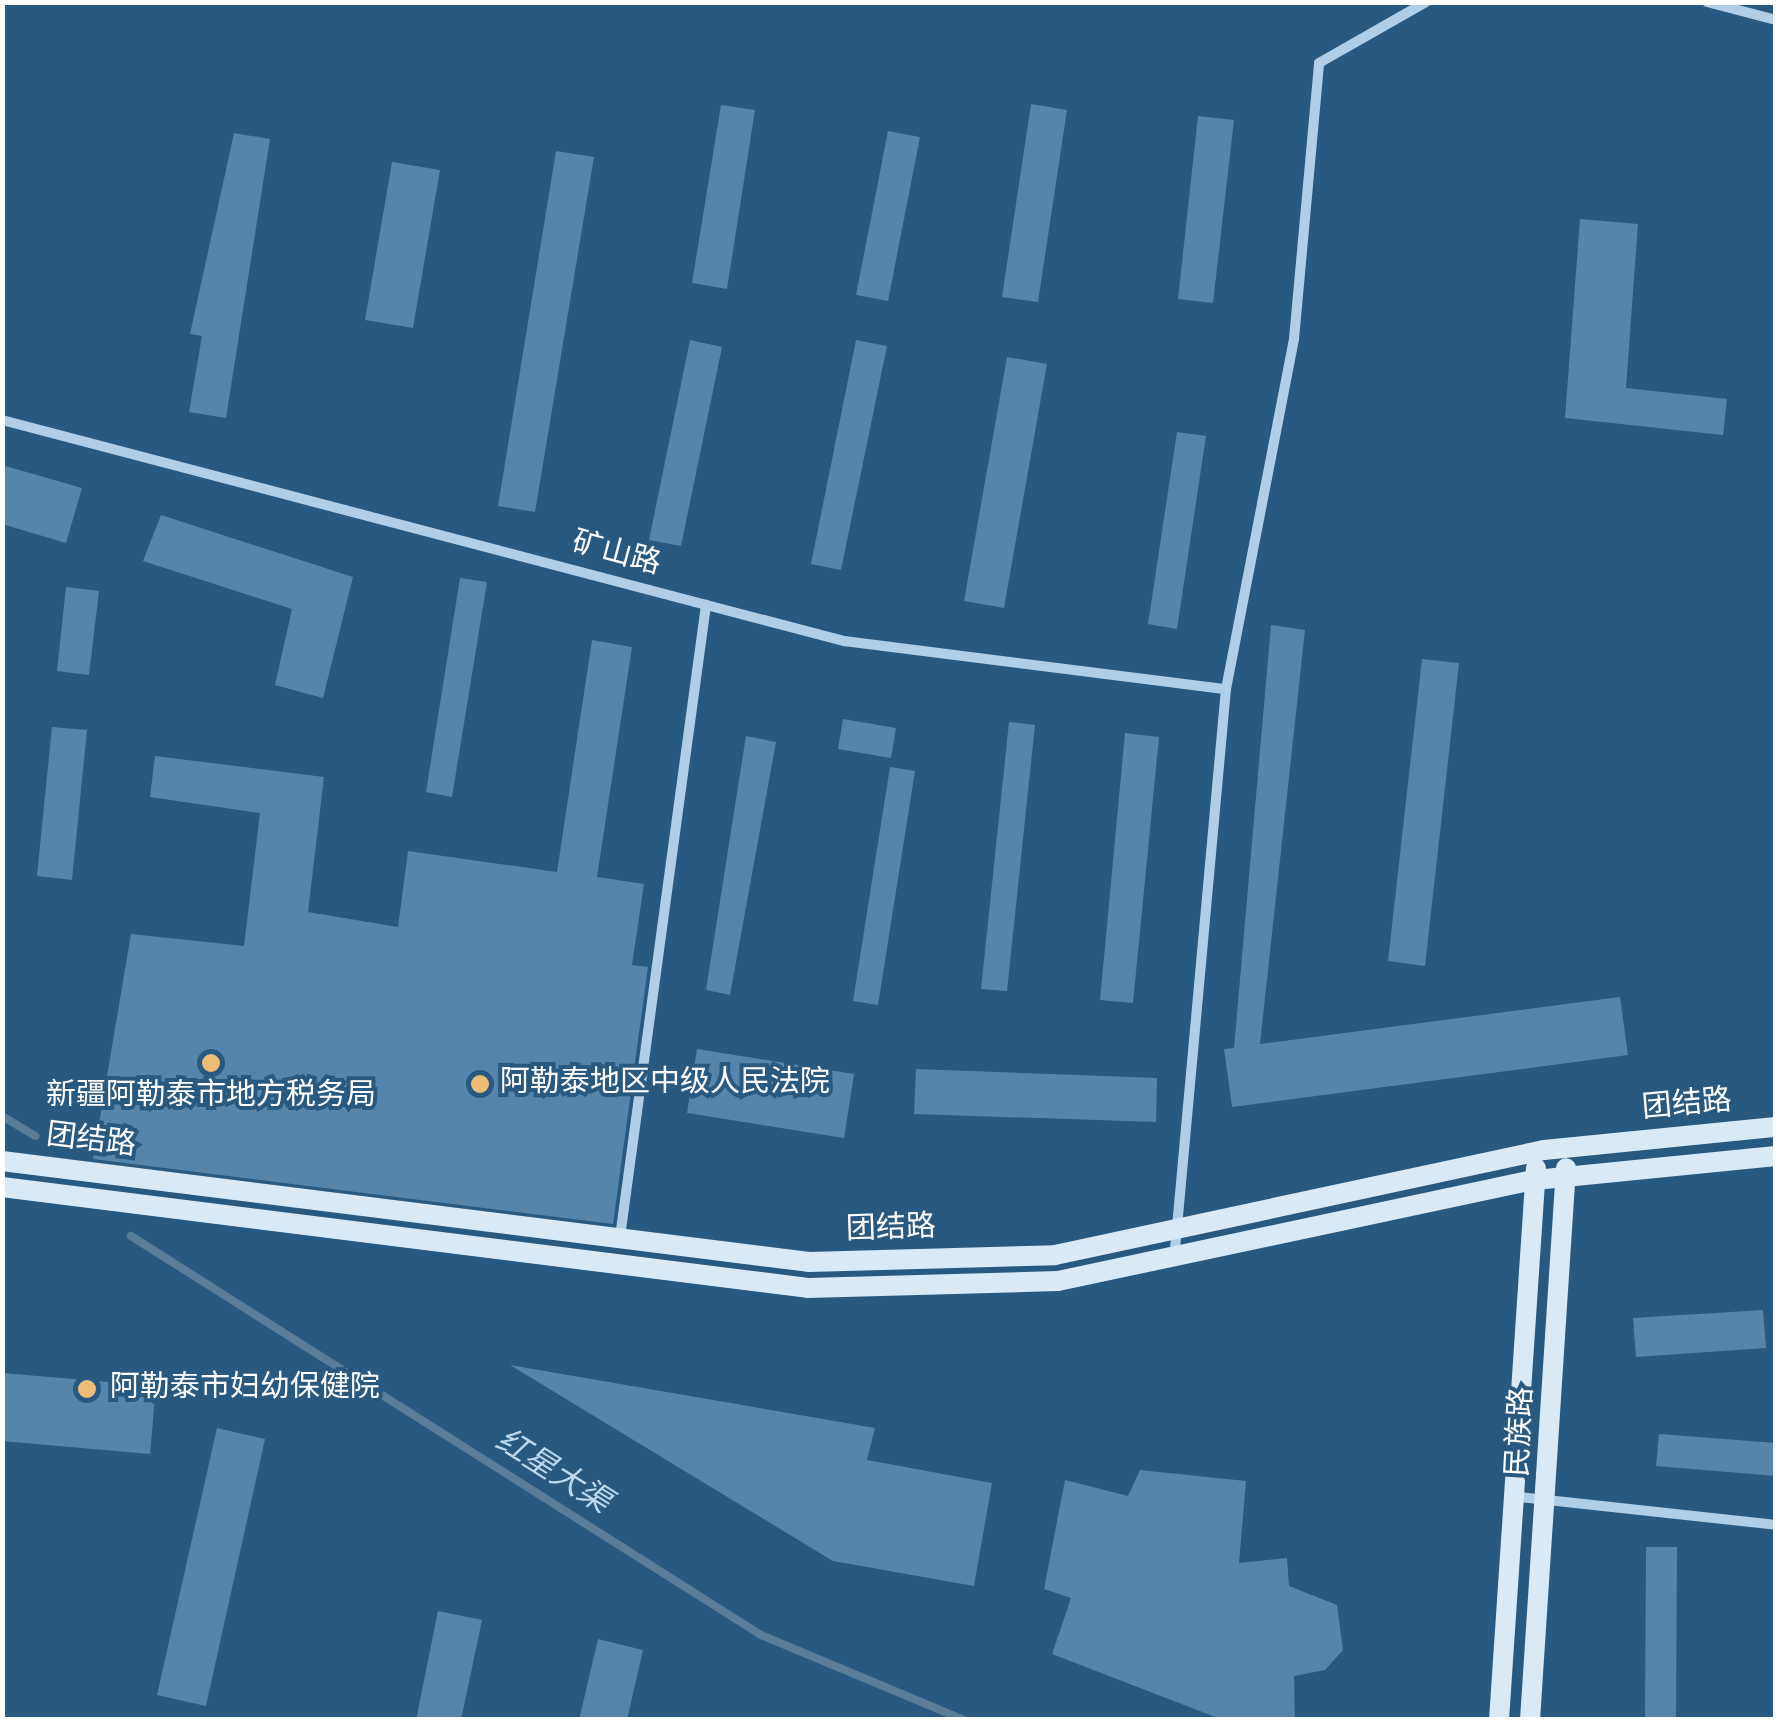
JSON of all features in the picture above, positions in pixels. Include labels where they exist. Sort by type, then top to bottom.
[{"type":"main road","name":"团结路","points":[[2,1161],[809,1262],[1055,1255],[1177,1232],[1537,1151],[1776,1128]]},
{"type":"main road","name":"民族路","points":[[1530,1720],[1549,1500],[1564,1177],[1570,1147]]},
{"type":"main road","name":"民族路","points":[[1499,1720],[1520,1497],[1537,1151]]},
{"type":"main road","name":"团结路","points":[[2,1187],[808,1288],[1058,1281],[1174,1262],[1534,1180],[1776,1156]]},
{"type":"street","points":[[1174,1262],[1226,689],[1294,339],[1319,63],[1426,2]]},
{"type":"street","points":[[1707,2],[1776,20]]},
{"type":"street","name":"矿山路","points":[[2,420],[844,641],[1226,689]]},
{"type":"street","points":[[620,1238],[706,605]]},
{"type":"street","points":[[1520,1497],[1776,1525]]},
{"type":"building","points":[[1031,104],[1067,110],[1038,302],[1002,297]]},
{"type":"building","points":[[721,105],[755,110],[727,289],[692,283]]},
{"type":"building","points":[[1198,116],[1234,120],[1213,303],[1178,299]]},
{"type":"building","points":[[888,131],[920,137],[888,301],[856,295]]},
{"type":"building","points":[[234,133],[270,139],[226,418],[189,412],[202,336],[190,334]]},
{"type":"building","points":[[556,151],[594,157],[535,512],[498,506]]},
{"type":"building","points":[[392,162],[440,170],[413,328],[365,320]]},
{"type":"building","points":[[1580,219],[1638,224],[1626,388],[1727,399],[1723,435],[1565,418]]},
{"type":"building","points":[[690,340],[722,347],[681,546],[649,540]]},
{"type":"building","points":[[856,340],[887,346],[841,570],[811,564]]},
{"type":"building","points":[[1007,357],[1047,364],[1004,608],[964,601]]},
{"type":"building","points":[[1177,432],[1206,436],[1177,629],[1148,624]]},
{"type":"building","points":[[2,465],[82,488],[66,543],[2,524]]},
{"type":"building","points":[[161,515],[353,577],[323,698],[275,685],[292,609],[143,561]]},
{"type":"building","points":[[460,578],[487,582],[452,797],[426,792]]},
{"type":"building","points":[[66,587],[99,591],[89,675],[57,671]]},
{"type":"building","points":[[1271,625],[1305,630],[1260,1044],[1620,997],[1628,1055],[1232,1107],[1224,1049],[1234,1048]]},
{"type":"building","points":[[592,640],[632,647],[597,877],[644,884],[632,965],[648,967],[613,1224],[93,1159],[131,934],[244,946],[260,813],[150,797],[155,756],[324,777],[308,912],[398,927],[408,851],[557,872]]},
{"type":"building","points":[[1422,659],[1459,663],[1425,966],[1388,961]]},
{"type":"building","points":[[843,719],[896,728],[891,758],[838,749]]},
{"type":"building","points":[[1009,722],[1035,725],[1007,991],[981,989]]},
{"type":"building","points":[[52,727],[87,730],[72,880],[37,876]]},
{"type":"building","points":[[1125,733],[1159,737],[1133,1003],[1100,1000]]},
{"type":"building","points":[[746,736],[776,742],[730,995],[706,990]]},
{"type":"building","points":[[890,767],[915,771],[878,1005],[853,1001]]},
{"type":"building","points":[[697,1049],[854,1074],[844,1138],[687,1113]]},
{"type":"building","points":[[916,1069],[1157,1078],[1156,1122],[914,1114]]},
{"type":"building","points":[[1763,1310],[1766,1348],[1636,1357],[1633,1318]]},
{"type":"building","points":[[510,1365],[875,1428],[867,1460],[992,1483],[974,1586],[833,1561]]},
{"type":"building","points":[[2,1373],[156,1386],[150,1454],[2,1441]]},
{"type":"building","points":[[217,1428],[265,1439],[206,1706],[157,1695]]},
{"type":"building","points":[[1659,1434],[1776,1443],[1776,1476],[1656,1466]]},
{"type":"building","points":[[1140,1470],[1246,1481],[1239,1563],[1287,1558],[1289,1586],[1337,1605],[1343,1650],[1325,1670],[1294,1676],[1295,1720],[1223,1720],[1052,1654],[1071,1598],[1044,1589],[1065,1480],[1128,1496]]},
{"type":"building","points":[[1646,1547],[1677,1547],[1676,1719],[1645,1718]]},
{"type":"building","points":[[438,1611],[482,1620],[461,1720],[416,1720]]},
{"type":"building","points":[[598,1639],[643,1650],[627,1720],[579,1720]]},
{"type":"waterway","name":"红星大渠","points":[[2,1116],[35,1136]]},
{"type":"waterway","name":"红星大渠","points":[[131,1236],[761,1635],[964,1720]]},
{"type":"place","name":"新疆阿勒泰市地方税务局","points":[[211,1063]]},
{"type":"place","name":"阿勒泰地区中级人民法院","points":[[480,1084]]},
{"type":"place","name":"阿勒泰市妇幼保健院","points":[[87,1389]]}]
